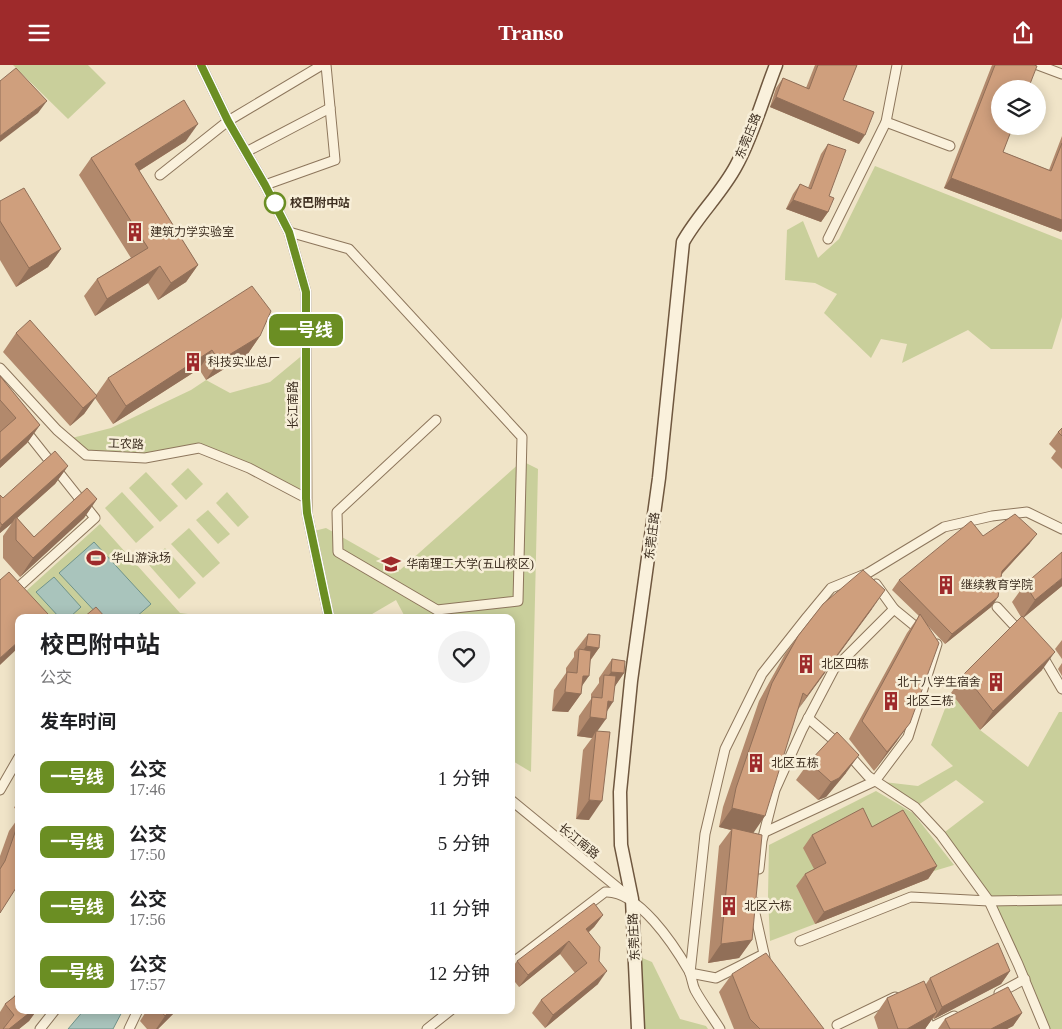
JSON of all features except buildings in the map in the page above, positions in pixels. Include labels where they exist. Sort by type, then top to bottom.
[{"type":"street","name":"长江南路","points":[[201,65],[228,121],[265,185],[289,232],[306,292],[307,513],[328,614]]},
{"type":"street","points":[[160,175],[228,121],[322,65]]},
{"type":"street","points":[[265,185],[335,160],[326,65]]},
{"type":"street","name":"东莞庄路","points":[[638,1029],[632,899],[621,845],[620,792],[631,681],[658,488],[683,242],[692,226],[711,204],[736,165],[776,65]]},
{"type":"street","points":[[828,239],[886,122],[897,65]]},
{"type":"street","points":[[1038,65],[1062,74]]},
{"type":"street","points":[[246,152],[330,108]]},
{"type":"street","points":[[886,122],[950,146]]},
{"type":"street","points":[[289,232],[349,249],[522,437],[518,601],[437,610],[338,551],[336,512],[436,420]]},
{"type":"street","name":"工农路","points":[[0,368],[57,430],[86,455],[145,458],[198,448],[249,469],[306,498]]},
{"type":"street","points":[[13,592],[94,518],[16,420]]},
{"type":"street","points":[[764,955],[716,979],[690,973],[705,834],[725,749],[762,674],[806,617],[832,588],[868,573],[944,527],[992,516],[1027,512],[1062,529]]},
{"type":"street","points":[[764,831],[875,781],[908,737],[938,645],[894,609],[868,573]]},
{"type":"street","points":[[997,607],[1045,659],[1062,689]]},
{"type":"street","points":[[757,880],[764,831],[775,791],[808,718],[834,669],[894,609]]},
{"type":"street","points":[[808,718],[843,748],[868,776],[915,807],[940,835],[989,901],[1003,942],[1025,979],[1045,1029]]},
{"type":"street","points":[[0,790],[15,764]]},
{"type":"street","name":"长江南路","points":[[515,803],[632,899],[657,925],[690,973],[695,989],[720,1029]]},
{"type":"street","points":[[756,890],[754,909],[769,970]]},
{"type":"street","points":[[515,961],[605,892],[613,891],[632,899]]},
{"type":"street","points":[[800,941],[911,897],[989,901],[1062,900]]},
{"type":"street","points":[[991,997],[1025,979]]},
{"type":"street","points":[[837,1025],[904,992]]},
{"type":"street","points":[[920,1004],[931,1028],[965,1010]]},
{"type":"street","points":[[40,1029],[52,1014]]},
{"type":"street","points":[[129,1029],[136,1014]]},
{"type":"street","points":[[427,1029],[447,1014]]},
{"type":"green space","points":[[13,65],[88,65],[106,83],[68,119]]},
{"type":"green space","points":[[875,166],[1062,240],[1062,317],[1052,349],[991,349],[968,330],[902,363],[907,344],[881,339],[871,358],[824,313],[837,294],[815,283],[785,280],[787,230],[803,221],[818,258],[839,239]]},
{"type":"green space","points":[[305,353],[306,498],[199,448],[145,458],[86,455],[68,439],[111,428],[191,390],[206,380],[230,393],[270,382]]},
{"type":"green space","points":[[522,461],[538,469],[531,772],[515,762],[515,614],[403,614],[396,600],[372,614],[328,614],[310,532],[326,528],[400,570]]},
{"type":"green space","points":[[188,468],[203,484],[186,500],[171,484]]},
{"type":"green space","points":[[146,472],[178,506],[160,522],[129,488]]},
{"type":"green space","points":[[122,492],[154,527],[136,543],[105,508]]},
{"type":"green space","points":[[227,492],[249,517],[238,527],[216,503]]},
{"type":"green space","points":[[208,510],[230,534],[218,544],[196,520]]},
{"type":"green space","name":"华山游泳场","points":[[100,524],[180,613],[188,614],[45,614],[25,592]]},
{"type":"green space","points":[[189,528],[220,563],[203,578],[171,544]]},
{"type":"green space","points":[[165,548],[196,583],[179,599],[148,564]]},
{"type":"green space","points":[[951,693],[980,730],[1028,767],[1059,712],[1062,712],[1062,1029],[1044,1029],[989,901],[941,835],[984,802],[956,780],[915,807],[875,781],[918,786],[953,766],[931,745]]},
{"type":"green space","points":[[876,791],[913,813],[954,865],[934,871],[817,876],[796,886],[815,924],[770,941],[768,896],[769,845]]},
{"type":"green space","points":[[635,955],[652,962],[680,1019],[706,1026],[708,1029],[640,1029]]},
{"type":"water","points":[[94,542],[151,604],[139,614],[97,614],[59,573]]},
{"type":"water","points":[[54,577],[81,607],[73,614],[56,614],[36,592]]},
{"type":"water","points":[[81,1014],[121,1014],[113,1029],[68,1029]]},
{"type":"bus line","name":"一号线","points":[[201,65],[228,121],[265,185],[289,232],[306,292],[307,513],[328,614]]},
{"type":"place","name":"校巴附中站","points":[[275,203]]},
{"type":"place","name":"建筑力学实验室","points":[[135,232]]},
{"type":"place","name":"科技实业总厂","points":[[193,362]]},
{"type":"place","name":"华山游泳场","points":[[96,558]]},
{"type":"place","name":"华南理工大学(五山校区)","points":[[391,564]]},
{"type":"place","name":"继续教育学院","points":[[946,585]]},
{"type":"place","name":"北区四栋","points":[[806,664]]},
{"type":"place","name":"北十八学生宿舍","points":[[996,682]]},
{"type":"place","name":"北区三栋","points":[[891,701]]},
{"type":"place","name":"北区五栋","points":[[756,763]]},
{"type":"place","name":"北区六栋","points":[[729,906]]}]
